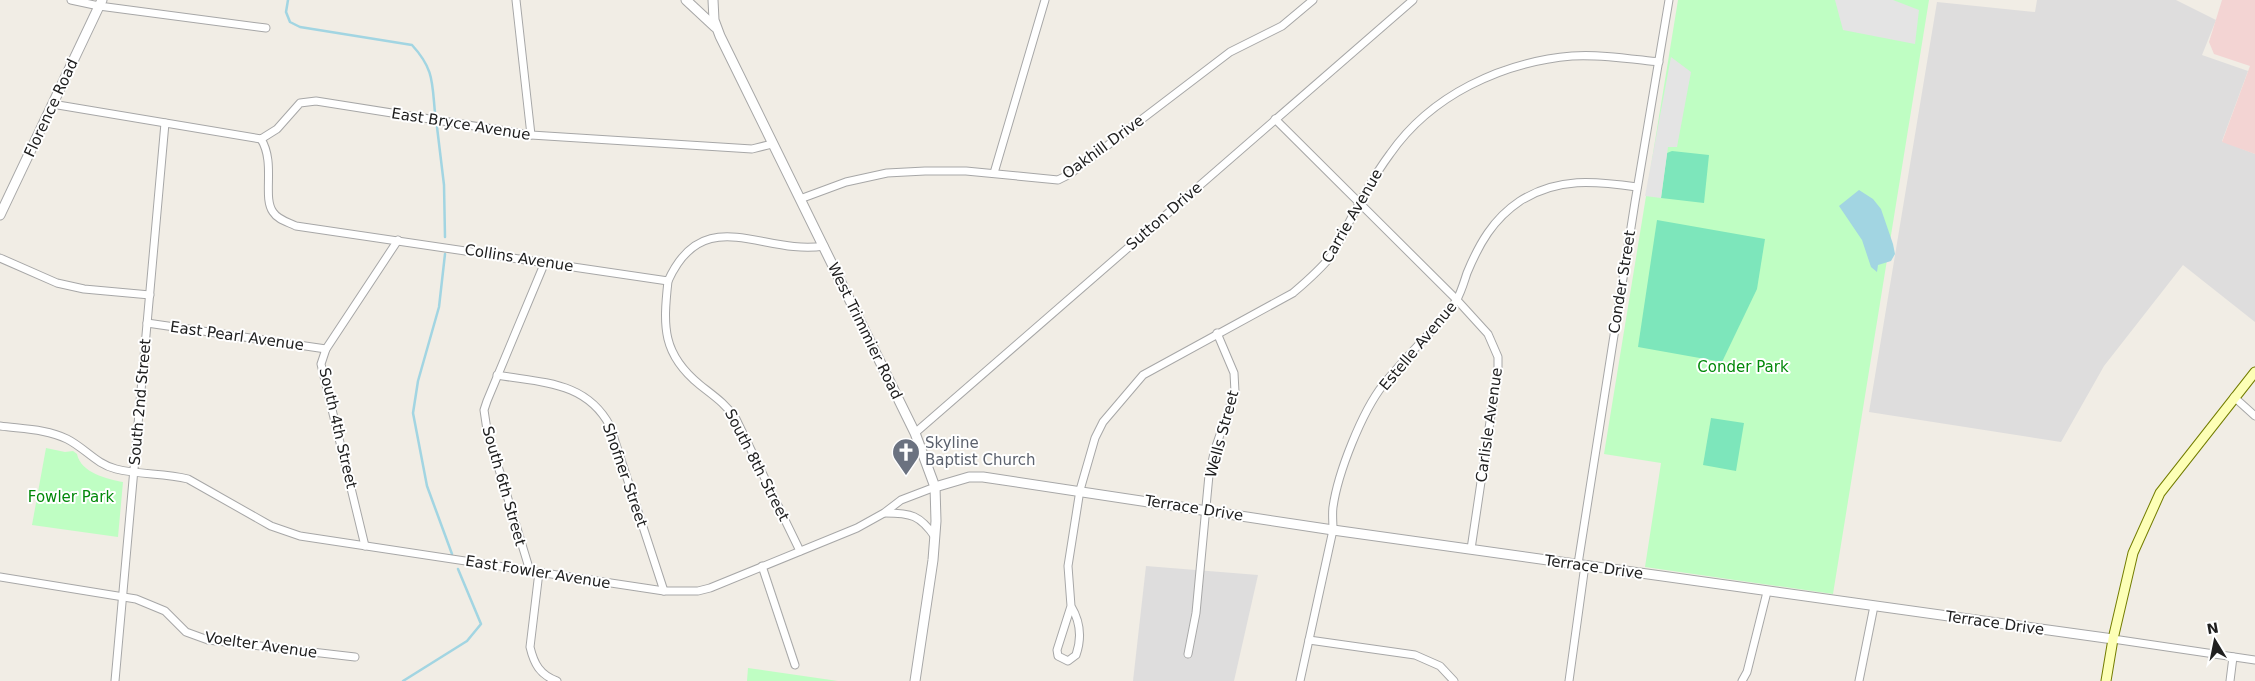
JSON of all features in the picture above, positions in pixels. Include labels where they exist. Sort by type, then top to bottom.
[{"type":"main road","points":[[2106,681],[2113,639],[2133,553],[2160,493],[2255,372]]},
{"type":"street","points":[[72,0],[266,28]]},
{"type":"street","points":[[516,0],[531,135]]},
{"type":"street","points":[[686,0],[717,29]]},
{"type":"street","name":"West Trimmier Road","points":[[713,0],[717,29],[915,433],[935,487],[935,537],[916,681]]},
{"type":"street","points":[[994,173],[1045,0]]},
{"type":"street","name":"Oakhill Drive","points":[[800,200],[846,182],[887,173],[925,171],[994,173],[1058,180],[1070,174],[1230,52],[1282,26],[1313,0]]},
{"type":"street","name":"Sutton Drive","points":[[915,433],[1413,0]]},
{"type":"street","name":"Conder Street","points":[[1569,681],[1582,565],[1637,187],[1670,0]]},
{"type":"street","name":"Florence Road","points":[[0,216],[100,3]]},
{"type":"street","name":"Carrie Avenue","points":[[1071,606],[1068,566],[1080,490],[1095,438],[1103,422],[1142,376],[1158,365],[1293,293],[1312,277],[1331,256],[1383,164],[1402,138],[1439,105],[1460,91],[1484,78],[1541,60],[1574,56],[1659,62]]},
{"type":"street","name":"East Bryce Avenue","points":[[261,139],[277,129],[300,103],[316,101],[531,135],[752,149],[772,144]]},
{"type":"street","points":[[52,104],[261,139]]},
{"type":"street","name":"Carlisle Avenue","points":[[1275,119],[1457,300],[1488,334],[1498,357],[1471,549]]},
{"type":"street","name":"South 2nd Street","points":[[114,681],[165,123]]},
{"type":"street","name":"Collins Avenue","points":[[261,139],[270,163],[269,203],[272,211],[278,218],[296,226],[668,281]]},
{"type":"street","name":"Estelle Avenue","points":[[1300,681],[1333,530],[1333,507],[1340,481],[1361,424],[1382,386],[1457,300],[1484,237],[1499,218],[1522,200],[1550,187],[1573,182],[1596,181],[1637,187]]},
{"type":"street","points":[[668,281],[672,272],[692,248],[711,238],[724,236],[800,247],[824,246]]},
{"type":"street","name":"South 4th Street","points":[[364,546],[321,364],[326,349],[398,240]]},
{"type":"street","points":[[0,258],[57,283],[84,289],[150,295]]},
{"type":"street","name":"South 6th Street","points":[[530,571],[486,424],[484,410],[496,375],[545,262]]},
{"type":"street","name":"South 8th Street","points":[[668,281],[665,324],[668,345],[673,356],[687,374],[726,404],[736,419],[800,551]]},
{"type":"street","name":"East Pearl Avenue","points":[[147,322],[326,349]]},
{"type":"street","name":"Wells Street","points":[[1188,654],[1196,613],[1204,509],[1215,449],[1235,392],[1236,382],[1231,364],[1218,333]]},
{"type":"street","name":"Shofner Street","points":[[496,375],[570,388],[593,402],[603,413],[610,426],[664,591]]},
{"type":"street","points":[[2234,398],[2255,416]]},
{"type":"street","name":"East Fowler Avenue","points":[[0,426],[59,436],[70,441],[104,465],[134,472],[173,475],[188,479],[271,526],[300,536],[664,591],[698,591],[710,588],[857,528],[884,513],[901,500],[935,487]]},
{"type":"street","name":"Terrace Drive","points":[[935,487],[969,477],[983,477],[1080,490],[1333,530],[2255,660]]},
{"type":"street","points":[[884,513],[906,513],[916,516],[924,522],[935,537]]},
{"type":"street","points":[[762,566],[795,665]]},
{"type":"street","points":[[539,572],[530,647],[538,669],[557,681]]},
{"type":"street","name":"Voelter Avenue","points":[[0,577],[122,596],[151,604],[165,611],[186,632],[208,640],[355,657]]},
{"type":"street","points":[[1742,681],[1747,672],[1767,592]]},
{"type":"street","points":[[1071,606],[1076,615],[1079,642],[1076,654],[1068,660],[1058,656],[1057,650],[1071,606]]},
{"type":"street","points":[[1859,681],[1874,606]]},
{"type":"street","points":[[1309,640],[1415,655],[1440,666],[1454,681]]},
{"type":"street","points":[[2230,681],[2233,657]]},
{"type":"shaded area","points":[[1835,0],[1893,0],[1919,10],[1915,44],[1843,30]]},
{"type":"shaded area","points":[[2037,0],[2176,0],[2216,20],[2202,55],[2248,71],[2222,141],[2255,154],[2255,322],[2183,265],[2104,366],[2061,442],[1869,412],[1937,2],[2035,12]]},
{"type":"shaded area","points":[[2222,0],[2255,0],[2255,154],[2222,142],[2250,66],[2214,54],[2209,42]]},
{"type":"shaded area","points":[[1671,57],[1691,72],[1677,147],[1668,147],[1661,198],[1645,196]]},
{"type":"shaded area","points":[[1146,566],[1258,575],[1234,681],[1133,681]]},
{"type":"green space","name":"Conder Park","points":[[1678,0],[1929,0],[1833,594],[1645,567],[1661,463],[1604,454]]},
{"type":"green space","points":[[1672,151],[1709,155],[1704,203],[1661,198],[1667,153]]},
{"type":"green space","points":[[1657,220],[1765,239],[1757,289],[1722,362],[1638,347]]},
{"type":"green space","points":[[1711,418],[1744,423],[1736,471],[1703,465]]},
{"type":"green space","name":"Fowler Park","points":[[46,448],[65,452],[73,451],[77,454],[79,461],[95,474],[123,482],[118,537],[32,525]]},
{"type":"green space","points":[[748,668],[838,681],[747,681]]},
{"type":"water","points":[[1859,190],[1873,199],[1881,209],[1893,244],[1895,254],[1891,261],[1878,265],[1877,272],[1871,267],[1862,240],[1839,206]]},
{"type":"waterway","points":[[288,0],[286,12],[290,22],[300,27],[412,45],[424,61],[431,76],[435,113]]},
{"type":"waterway","points":[[437,127],[444,185],[445,237]]},
{"type":"waterway","points":[[445,254],[439,307],[418,381],[413,413],[427,486],[452,554]]},
{"type":"waterway","points":[[403,681],[467,641],[481,624],[458,569]]},
{"type":"place","name":"Skyline Baptist Church","points":[[906,476]]}]
